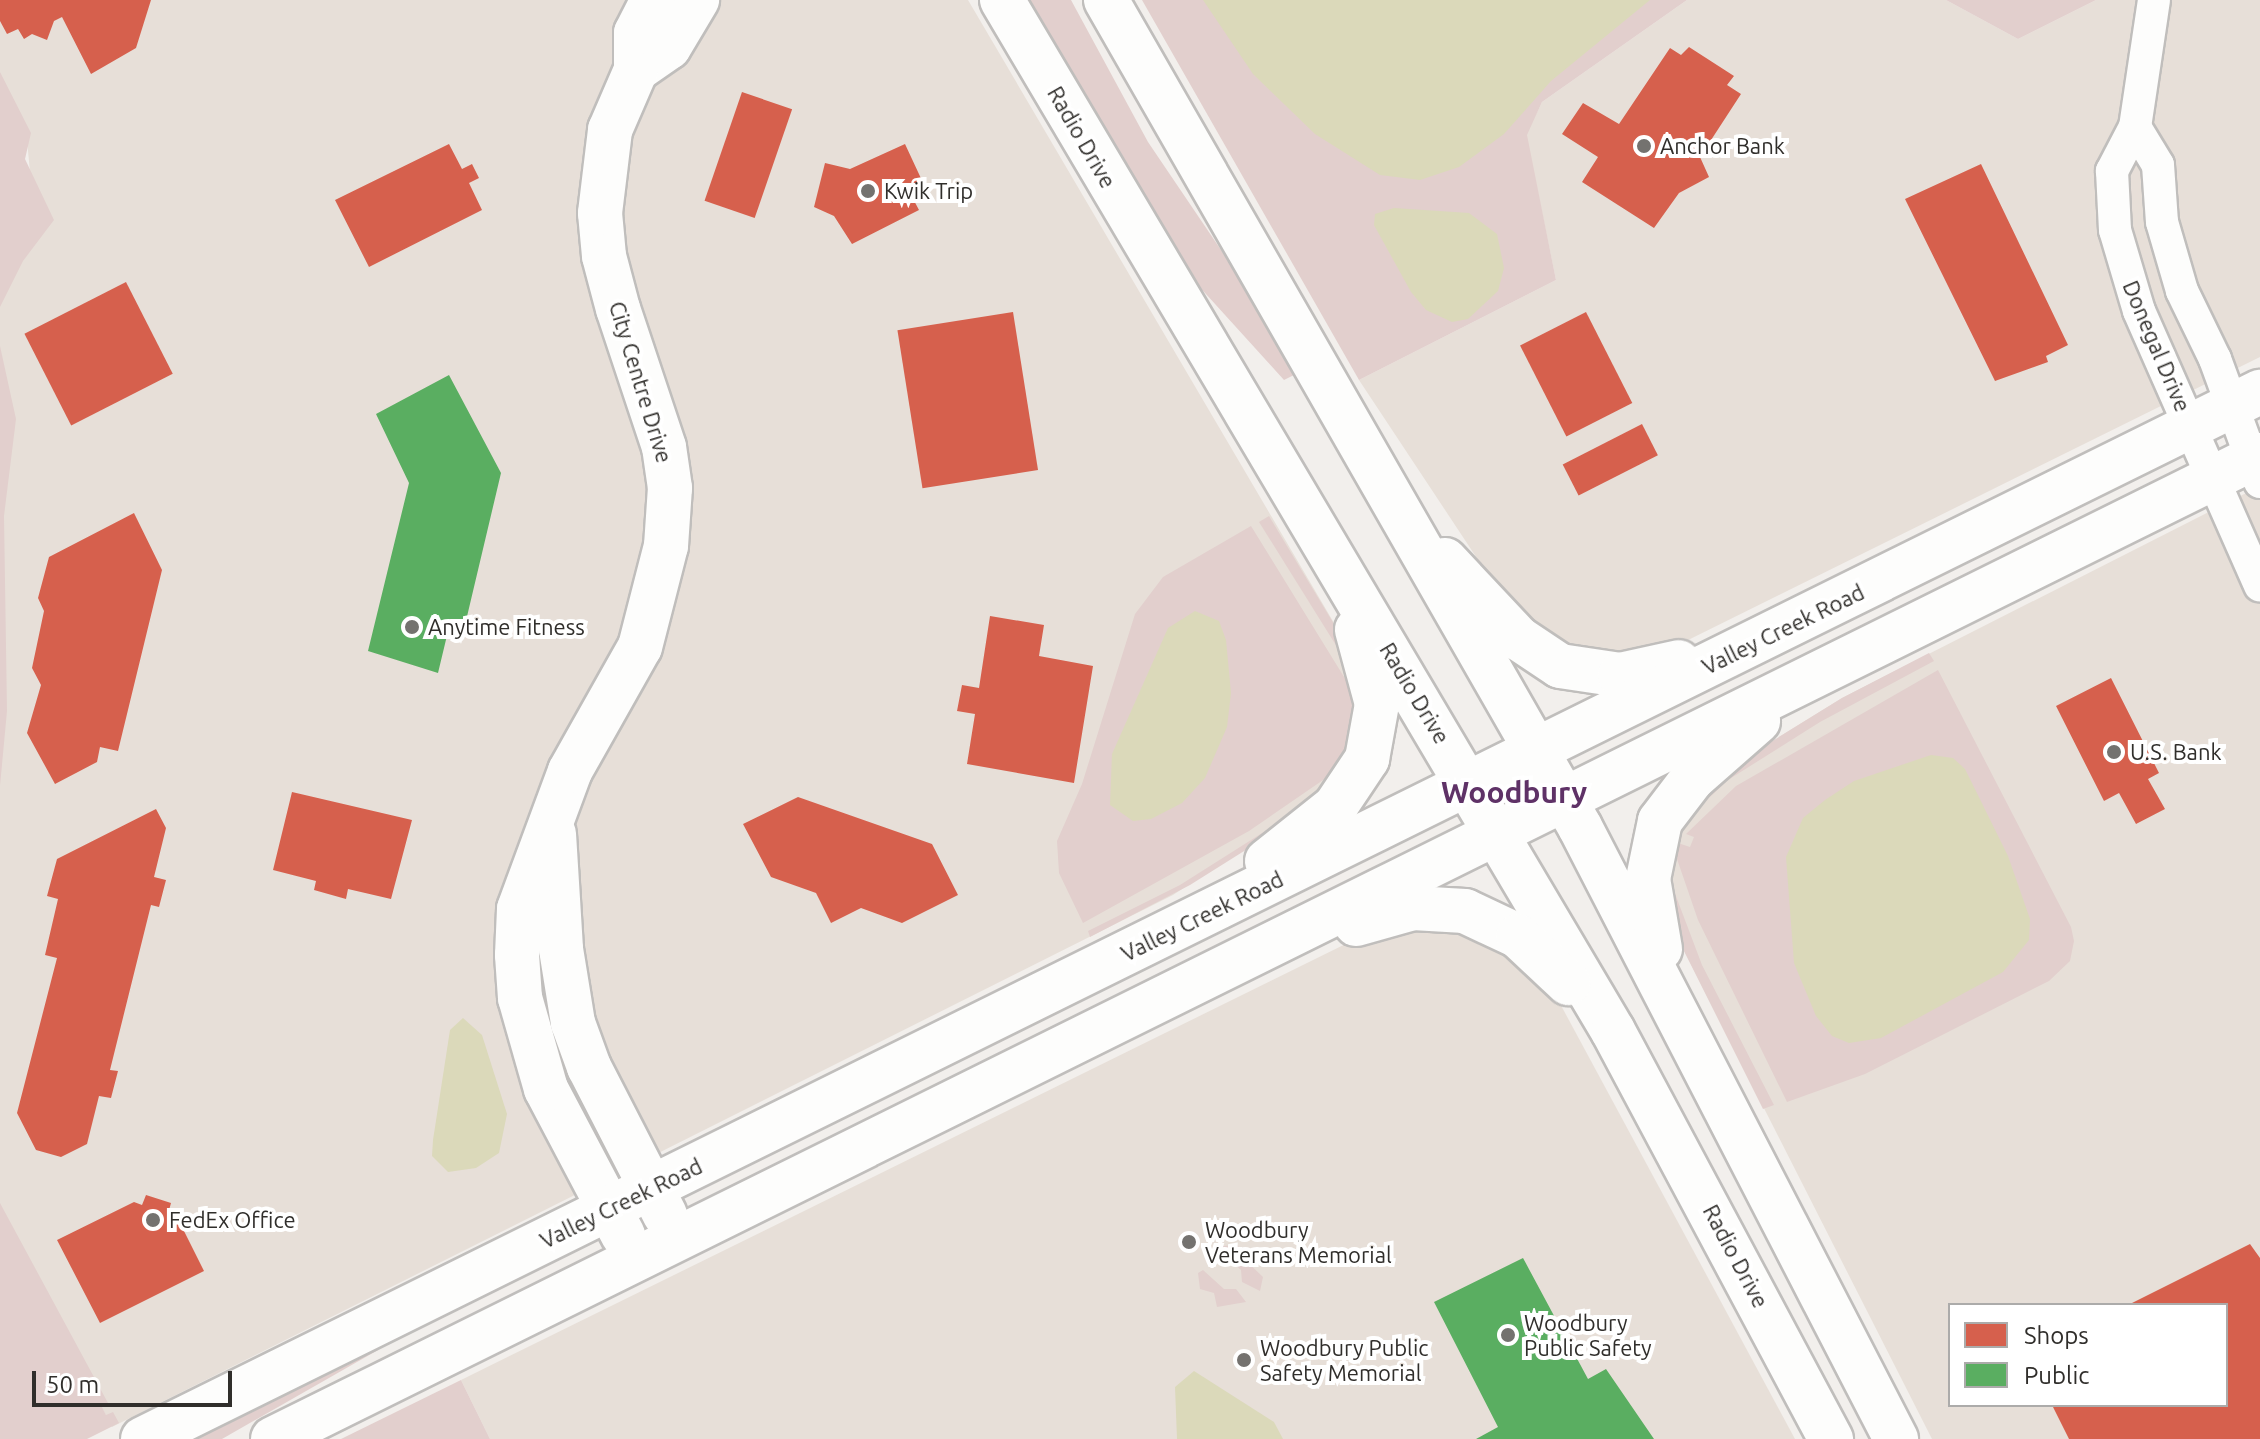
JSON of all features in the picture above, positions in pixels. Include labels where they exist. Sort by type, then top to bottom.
[{"type":"main road","name":"City Centre Drive","points":[[635,1260],[546,1089],[520,998],[519,909],[570,771],[640,647],[666,546],[670,488],[664,447],[618,309],[604,256],[600,213],[610,130],[636,70],[636,33],[653,0]]},
{"type":"main road","points":[[636,70],[669,47],[697,0]]},
{"type":"main road","name":"Radio Drive","points":[[1002,0],[1613,1031],[1831,1439]]},
{"type":"main road","points":[[1106,0],[1564,799],[1671,999],[1896,1439]]},
{"type":"main road","name":"Valley Creek Road","points":[[143,1439],[2246,399]]},
{"type":"main road","points":[[273,1439],[2212,479],[2257,466]]},
{"type":"main road","points":[[1390,499],[1518,638],[1566,669],[1599,676],[1640,673],[1768,637]]},
{"type":"main road","points":[[1157,938],[1326,816],[1355,783],[1367,759],[1377,719],[1376,689],[1321,535]]},
{"type":"main road","points":[[1671,999],[1648,889],[1660,821],[1692,779],[1808,678]]},
{"type":"main road","name":"City Centre Drive","points":[[553,820],[561,949],[573,1023],[589,1067],[677,1239]]},
{"type":"main road","points":[[1181,989],[1371,919],[1440,907],[1475,914],[1518,936],[1613,1031]]},
{"type":"street","name":"Donegal Drive","points":[[2154,0],[2135,127],[2112,171],[2115,230],[2139,311],[2260,585]]},
{"type":"street","name":"Donegal Drive","points":[[2135,127],[2158,165],[2162,222],[2182,291],[2246,399],[2257,466]]},
{"type":"shaded area","points":[[0,0],[968,0],[1344,640],[1364,697],[1333,790],[1173,895],[112,1427],[0,1210],[0,232],[30,172],[27,140],[0,79]]},
{"type":"shaded area","points":[[1025,0],[1071,0],[1148,142],[1265,315],[1296,374],[1284,380],[1176,261]]},
{"type":"shaded area","points":[[1142,0],[1687,0],[1542,102],[1527,135],[1556,280],[1359,380]]},
{"type":"shaded area","points":[[1203,0],[1650,0],[1551,81],[1504,134],[1459,167],[1420,180],[1380,175],[1315,134],[1253,74]]},
{"type":"shaded area","points":[[1687,0],[1946,0],[2018,39],[2096,0],[2260,0],[2260,357],[1656,655],[1567,655],[1502,596],[1359,380],[1556,280],[1526,135],[1542,102]]},
{"type":"shaded area","points":[[1946,0],[2096,0],[2018,39]]},
{"type":"shaded area","points":[[0,72],[31,133],[25,159],[54,220],[23,261],[0,307]]},
{"type":"shaded area","points":[[1394,208],[1469,213],[1497,234],[1504,268],[1498,291],[1468,319],[1452,322],[1426,310],[1411,292],[1374,225],[1375,214]]},
{"type":"shaded area","points":[[0,346],[16,419],[4,516],[7,711],[0,786]]},
{"type":"shaded area","points":[[2260,486],[2260,1439],[1932,1439],[1671,925],[1665,849],[1716,776],[1842,698]]},
{"type":"shaded area","points":[[1269,516],[1352,654],[1352,671],[1259,522]]},
{"type":"shaded area","points":[[1251,526],[1349,685],[1354,715],[1343,755],[1326,778],[1249,831],[1083,923],[1059,873],[1057,841],[1082,784],[1135,614],[1163,577]]},
{"type":"shaded area","points":[[1195,611],[1219,621],[1226,640],[1231,693],[1227,727],[1205,778],[1182,803],[1151,819],[1133,821],[1110,805],[1112,754],[1168,628]]},
{"type":"shaded area","points":[[1929,653],[1934,661],[1820,722],[1728,780],[1678,827],[1716,776],[1842,698]]},
{"type":"shaded area","points":[[1938,670],[2071,927],[2074,941],[2070,961],[2049,981],[1865,1074],[1787,1102],[1698,920],[1677,859],[1678,843],[1690,847],[1694,837],[1686,834],[1736,786]]},
{"type":"shaded area","points":[[1931,755],[1953,758],[1965,769],[2008,856],[2030,919],[2029,940],[2003,972],[1881,1038],[1849,1043],[1832,1036],[1816,1016],[1794,963],[1786,857],[1803,818],[1825,800],[1854,781]]},
{"type":"shaded area","points":[[1303,807],[1308,811],[1190,885],[1090,937],[1088,931],[1180,885]]},
{"type":"shaded area","points":[[1668,875],[1702,965],[1774,1105],[1763,1109],[1671,925]]},
{"type":"shaded area","points":[[1378,928],[1480,929],[1557,998],[1795,1439],[490,1439],[461,1380]]},
{"type":"shaded area","points":[[463,1018],[482,1035],[507,1114],[499,1153],[476,1168],[448,1172],[432,1156],[433,1140],[450,1030]]},
{"type":"shaded area","points":[[0,1203],[108,1403],[102,1407],[106,1415],[113,1412],[119,1423],[87,1439],[0,1439]]},
{"type":"shaded area","points":[[1238,1245],[1241,1256],[1263,1277],[1260,1291],[1242,1282],[1241,1270],[1220,1251],[1222,1246]]},
{"type":"shaded area","points":[[1203,1270],[1224,1289],[1236,1289],[1246,1302],[1217,1307],[1214,1293],[1200,1289],[1198,1273]]},
{"type":"shaded area","points":[[376,1344],[378,1350],[222,1439],[184,1439]]},
{"type":"shaded area","points":[[1194,1371],[1274,1422],[1283,1439],[1177,1439],[1175,1387]]},
{"type":"shaded area","points":[[461,1380],[490,1439],[341,1439]]},
{"type":"building: Shops","points":[[0,0],[151,0],[136,48],[91,74],[62,17],[54,21],[47,40],[32,34],[24,39],[18,29],[7,34],[0,21]]},
{"type":"building: Shops","name":"Anchor Bank","points":[[1689,47],[1734,76],[1727,85],[1741,94],[1700,157],[1709,177],[1679,193],[1654,228],[1582,182],[1598,157],[1562,134],[1583,103],[1619,124],[1670,48],[1681,55]]},
{"type":"building: Shops","points":[[742,92],[792,109],[755,218],[705,201]]},
{"type":"building: Shops","points":[[449,144],[462,169],[472,164],[479,178],[469,183],[482,210],[369,267],[335,200]]},
{"type":"building: Shops","name":"Kwik Trip","points":[[905,144],[925,187],[911,195],[919,210],[852,244],[834,216],[814,207],[825,163],[850,169]]},
{"type":"building: Shops","points":[[1981,164],[2068,345],[2046,356],[2048,362],[1995,381],[1905,199]]},
{"type":"building: Shops","points":[[126,282],[173,374],[71,426],[24,334]]},
{"type":"building: Shops","points":[[1013,312],[1038,470],[922,488],[897,330]]},
{"type":"building: Shops","points":[[1586,312],[1632,403],[1566,436],[1520,346]]},
{"type":"building: Shops","points":[[1642,424],[1658,455],[1579,496],[1563,464]]},
{"type":"building: Shops","points":[[134,513],[162,570],[118,751],[100,747],[97,762],[55,784],[27,733],[41,685],[32,668],[44,611],[38,598],[49,557]]},
{"type":"building: Shops","points":[[990,616],[1044,625],[1039,656],[1093,666],[1074,783],[967,764],[975,714],[957,711],[962,685],[979,688]]},
{"type":"building: Shops","name":"U.S. Bank","points":[[2111,678],[2159,773],[2148,779],[2165,809],[2136,824],[2119,793],[2104,801],[2056,706]]},
{"type":"building: Shops","points":[[292,792],[412,820],[391,899],[348,889],[346,899],[314,890],[316,881],[273,870]]},
{"type":"building: Shops","points":[[798,797],[932,844],[958,895],[902,923],[861,908],[831,923],[816,893],[771,877],[743,824]]},
{"type":"building: Shops","points":[[156,809],[166,828],[154,877],[166,880],[159,907],[151,905],[110,1070],[118,1071],[111,1098],[99,1096],[87,1144],[61,1157],[36,1150],[17,1113],[57,958],[45,955],[58,899],[47,896],[57,859]]},
{"type":"building: Shops","points":[[146,1195],[171,1203],[168,1214],[177,1217],[204,1271],[100,1323],[57,1240],[134,1202],[142,1205]]},
{"type":"building: Shops","points":[[2250,1244],[2260,1258],[2260,1439],[2069,1439],[2053,1407],[2228,1407],[2228,1303],[2132,1303]]},
{"type":"building: Public","points":[[449,375],[501,473],[465,625],[450,623],[438,673],[368,651],[409,483],[376,414]]},
{"type":"building: Public","name":"Woodbury Public Safety","points":[[1523,1258],[1588,1379],[1606,1369],[1654,1439],[1476,1439],[1498,1427],[1434,1302]]},
{"type":"place","name":"Anchor Bank","points":[[1644,146]]},
{"type":"place","name":"Kwik Trip","points":[[868,191]]},
{"type":"place","name":"Anytime Fitness","points":[[412,627]]},
{"type":"place","name":"U.S. Bank","points":[[2114,752]]},
{"type":"place","name":"FedEx Office","points":[[153,1220]]},
{"type":"place","name":"Woodbury Veterans Memorial","points":[[1189,1242]]},
{"type":"place","name":"Woodbury Public Safety","points":[[1508,1335]]},
{"type":"place","name":"Woodbury Public Safety Memorial","points":[[1244,1360]]},
{"type":"district","name":"Woodbury","points":[[1514,792]]}]
